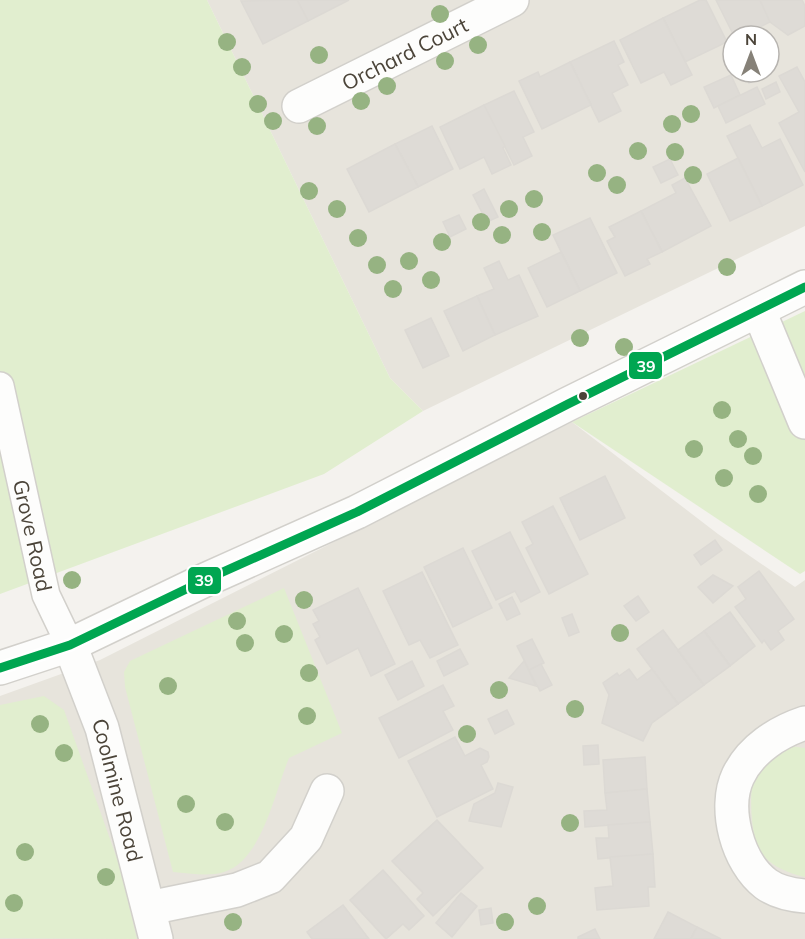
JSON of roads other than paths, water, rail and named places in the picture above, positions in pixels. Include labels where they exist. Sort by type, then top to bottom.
[{"type":"street","name":"Orchard Court","points":[[299,106],[512,0]]},
{"type":"street","points":[[0,668],[70,645],[195,585],[357,512],[568,404],[805,287]]},
{"type":"street","points":[[759,311],[805,422]]},
{"type":"street","name":"Grove Road","points":[[0,386],[46,595],[70,645]]},
{"type":"street","name":"Coolmine Road","points":[[70,645],[102,728],[153,924]]},
{"type":"street","points":[[805,723],[774,737],[749,758],[738,777],[732,798],[734,826],[740,849],[752,870],[768,885],[805,897]]},
{"type":"street","points":[[153,924],[270,877],[306,838],[327,791]]}]
